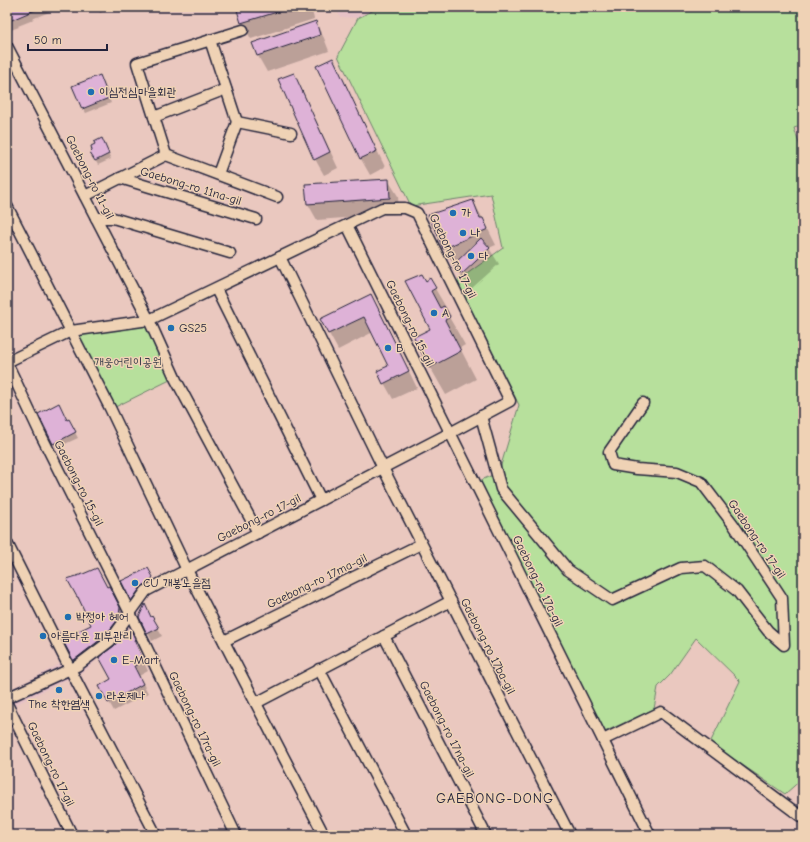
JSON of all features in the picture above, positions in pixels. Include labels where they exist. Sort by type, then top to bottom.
[{"type":"street","name":"Gaebong-ro 11na-gil","points":[[166,155],[138,63],[243,30]]},
{"type":"street","points":[[210,40],[237,122],[218,174]]},
{"type":"street","name":"Gaebong-ro 11-gil","points":[[7,46],[149,320]]},
{"type":"street","points":[[154,117],[226,89]]},
{"type":"street","points":[[237,122],[291,133]]},
{"type":"street","name":"Gaebong-ro 11na-gil","points":[[85,196],[166,155],[277,197]]},
{"type":"street","name":"Gaebong-ro 11na-gil","points":[[120,178],[256,219]]},
{"type":"street","points":[[7,206],[110,408],[187,570],[324,835]]},
{"type":"street","name":"Gaebong-ro 15-gil","points":[[130,613],[40,433],[7,363],[71,331],[149,320],[382,208],[405,208]]},
{"type":"street","name":"Gaebong-ro 17-gil","points":[[7,698],[77,666],[110,641],[146,591],[510,401],[417,213],[405,208]]},
{"type":"street","points":[[96,218],[113,218],[230,253]]},
{"type":"street","name":"Gaebong-ro 15-gil","points":[[347,225],[450,433]]},
{"type":"street","points":[[280,257],[383,468]]},
{"type":"street","points":[[216,289],[321,500]]},
{"type":"street","points":[[149,320],[176,380],[258,533]]},
{"type":"street","name":"Gaebong-ro 17-gil","points":[[481,416],[501,489],[568,570],[612,600],[681,568],[705,566],[737,591],[768,631],[784,645],[782,598],[733,524],[701,482],[677,472],[636,469],[614,465],[609,452],[643,403]]},
{"type":"street","name":"Gaebong-ro 17a-gil","points":[[450,433],[650,835]]},
{"type":"street","name":"Gaebong-ro 17ba-gil","points":[[383,468],[570,835]]},
{"type":"street","points":[[7,543],[156,835]]},
{"type":"street","name":"Gaebong-ro 17ma-gil","points":[[224,641],[422,544]]},
{"type":"street","points":[[256,703],[451,601]]},
{"type":"street","name":"Gaebong-ro 17ra-gil","points":[[130,613],[236,835]]},
{"type":"street","name":"Gaebong-ro 17na-gil","points":[[384,636],[486,835]]},
{"type":"street","points":[[319,669],[406,835]]},
{"type":"street","name":"Gaebong-ro 17-gil","points":[[7,704],[72,835]]},
{"type":"street","points":[[603,740],[662,712],[803,818]]},
{"type":"shaded area","points":[[336,7],[380,7],[358,18],[340,17]]},
{"type":"shaded area","points":[[135,593],[143,609],[141,613],[125,632],[86,670],[7,709],[7,691],[94,645]]},
{"type":"green space","points":[[380,7],[803,7],[803,125],[794,128],[803,156],[803,778],[785,794],[710,743],[740,681],[696,638],[670,675],[658,687],[654,709],[600,734],[475,483],[499,472],[519,405],[457,281],[503,248],[491,194],[411,206],[338,56],[358,18]]},
{"type":"green space","name":"개웅어린이공원","points":[[148,325],[172,379],[113,408],[75,334]]},
{"type":"building","points":[[7,7],[42,7],[7,22]]},
{"type":"building","points":[[236,7],[287,7],[287,9],[241,23]]},
{"type":"building","points":[[316,21],[320,35],[257,56],[252,43]]},
{"type":"building","points":[[333,58],[377,151],[360,159],[316,66]]},
{"type":"building","points":[[294,73],[330,152],[314,160],[278,79]]},
{"type":"building","name":"이심전심마을회관","points":[[100,75],[109,98],[82,109],[72,86]]},
{"type":"building","points":[[102,138],[109,154],[95,161],[90,153],[92,151],[91,146],[95,144],[94,142]]},
{"type":"building","points":[[389,179],[390,198],[307,204],[305,184]]},
{"type":"building","points":[[473,200],[480,218],[483,218],[488,229],[443,249],[428,215]]},
{"type":"building","name":"다","points":[[481,238],[490,248],[462,274],[453,265]]},
{"type":"building","name":"A","points":[[422,274],[426,281],[430,278],[436,288],[431,291],[440,308],[444,306],[450,317],[445,320],[461,351],[429,368],[414,337],[430,329],[405,281]]},
{"type":"building","points":[[371,294],[409,371],[383,384],[377,371],[388,366],[364,317],[328,334],[320,319]]},
{"type":"building","points":[[59,403],[67,420],[69,419],[76,432],[53,444],[38,414]]},
{"type":"building","points":[[97,568],[120,607],[119,618],[105,636],[73,660],[62,639],[91,625],[78,597],[67,579]]},
{"type":"building","points":[[148,568],[153,577],[149,582],[141,587],[131,601],[121,581]]},
{"type":"building","points":[[145,604],[151,617],[152,616],[159,628],[147,634],[139,617]]},
{"type":"building","points":[[125,632],[132,632],[135,639],[134,640],[144,661],[134,666],[143,684],[108,703],[99,686],[111,679],[99,657],[114,646]]},
{"type":"place","name":"이심전심마을회관","points":[[91,92]]},
{"type":"place","name":"가","points":[[453,213]]},
{"type":"place","name":"나","points":[[463,233]]},
{"type":"place","name":"다","points":[[471,256]]},
{"type":"place","name":"A","points":[[434,313]]},
{"type":"place","name":"GS25","points":[[171,328]]},
{"type":"place","name":"B","points":[[388,348]]},
{"type":"place","name":"CU 개봉노을점","points":[[135,583]]},
{"type":"place","name":"박정아 헤어","points":[[68,617]]},
{"type":"place","name":"아름다운 피부관리","points":[[43,636]]},
{"type":"place","name":"E-Mart","points":[[114,660]]},
{"type":"place","name":"The 착한염색","points":[[59,690]]},
{"type":"place","name":"라온제나","points":[[99,696]]},
{"type":"district","name":"GAEBONG-DONG","points":[[495,798]]}]
